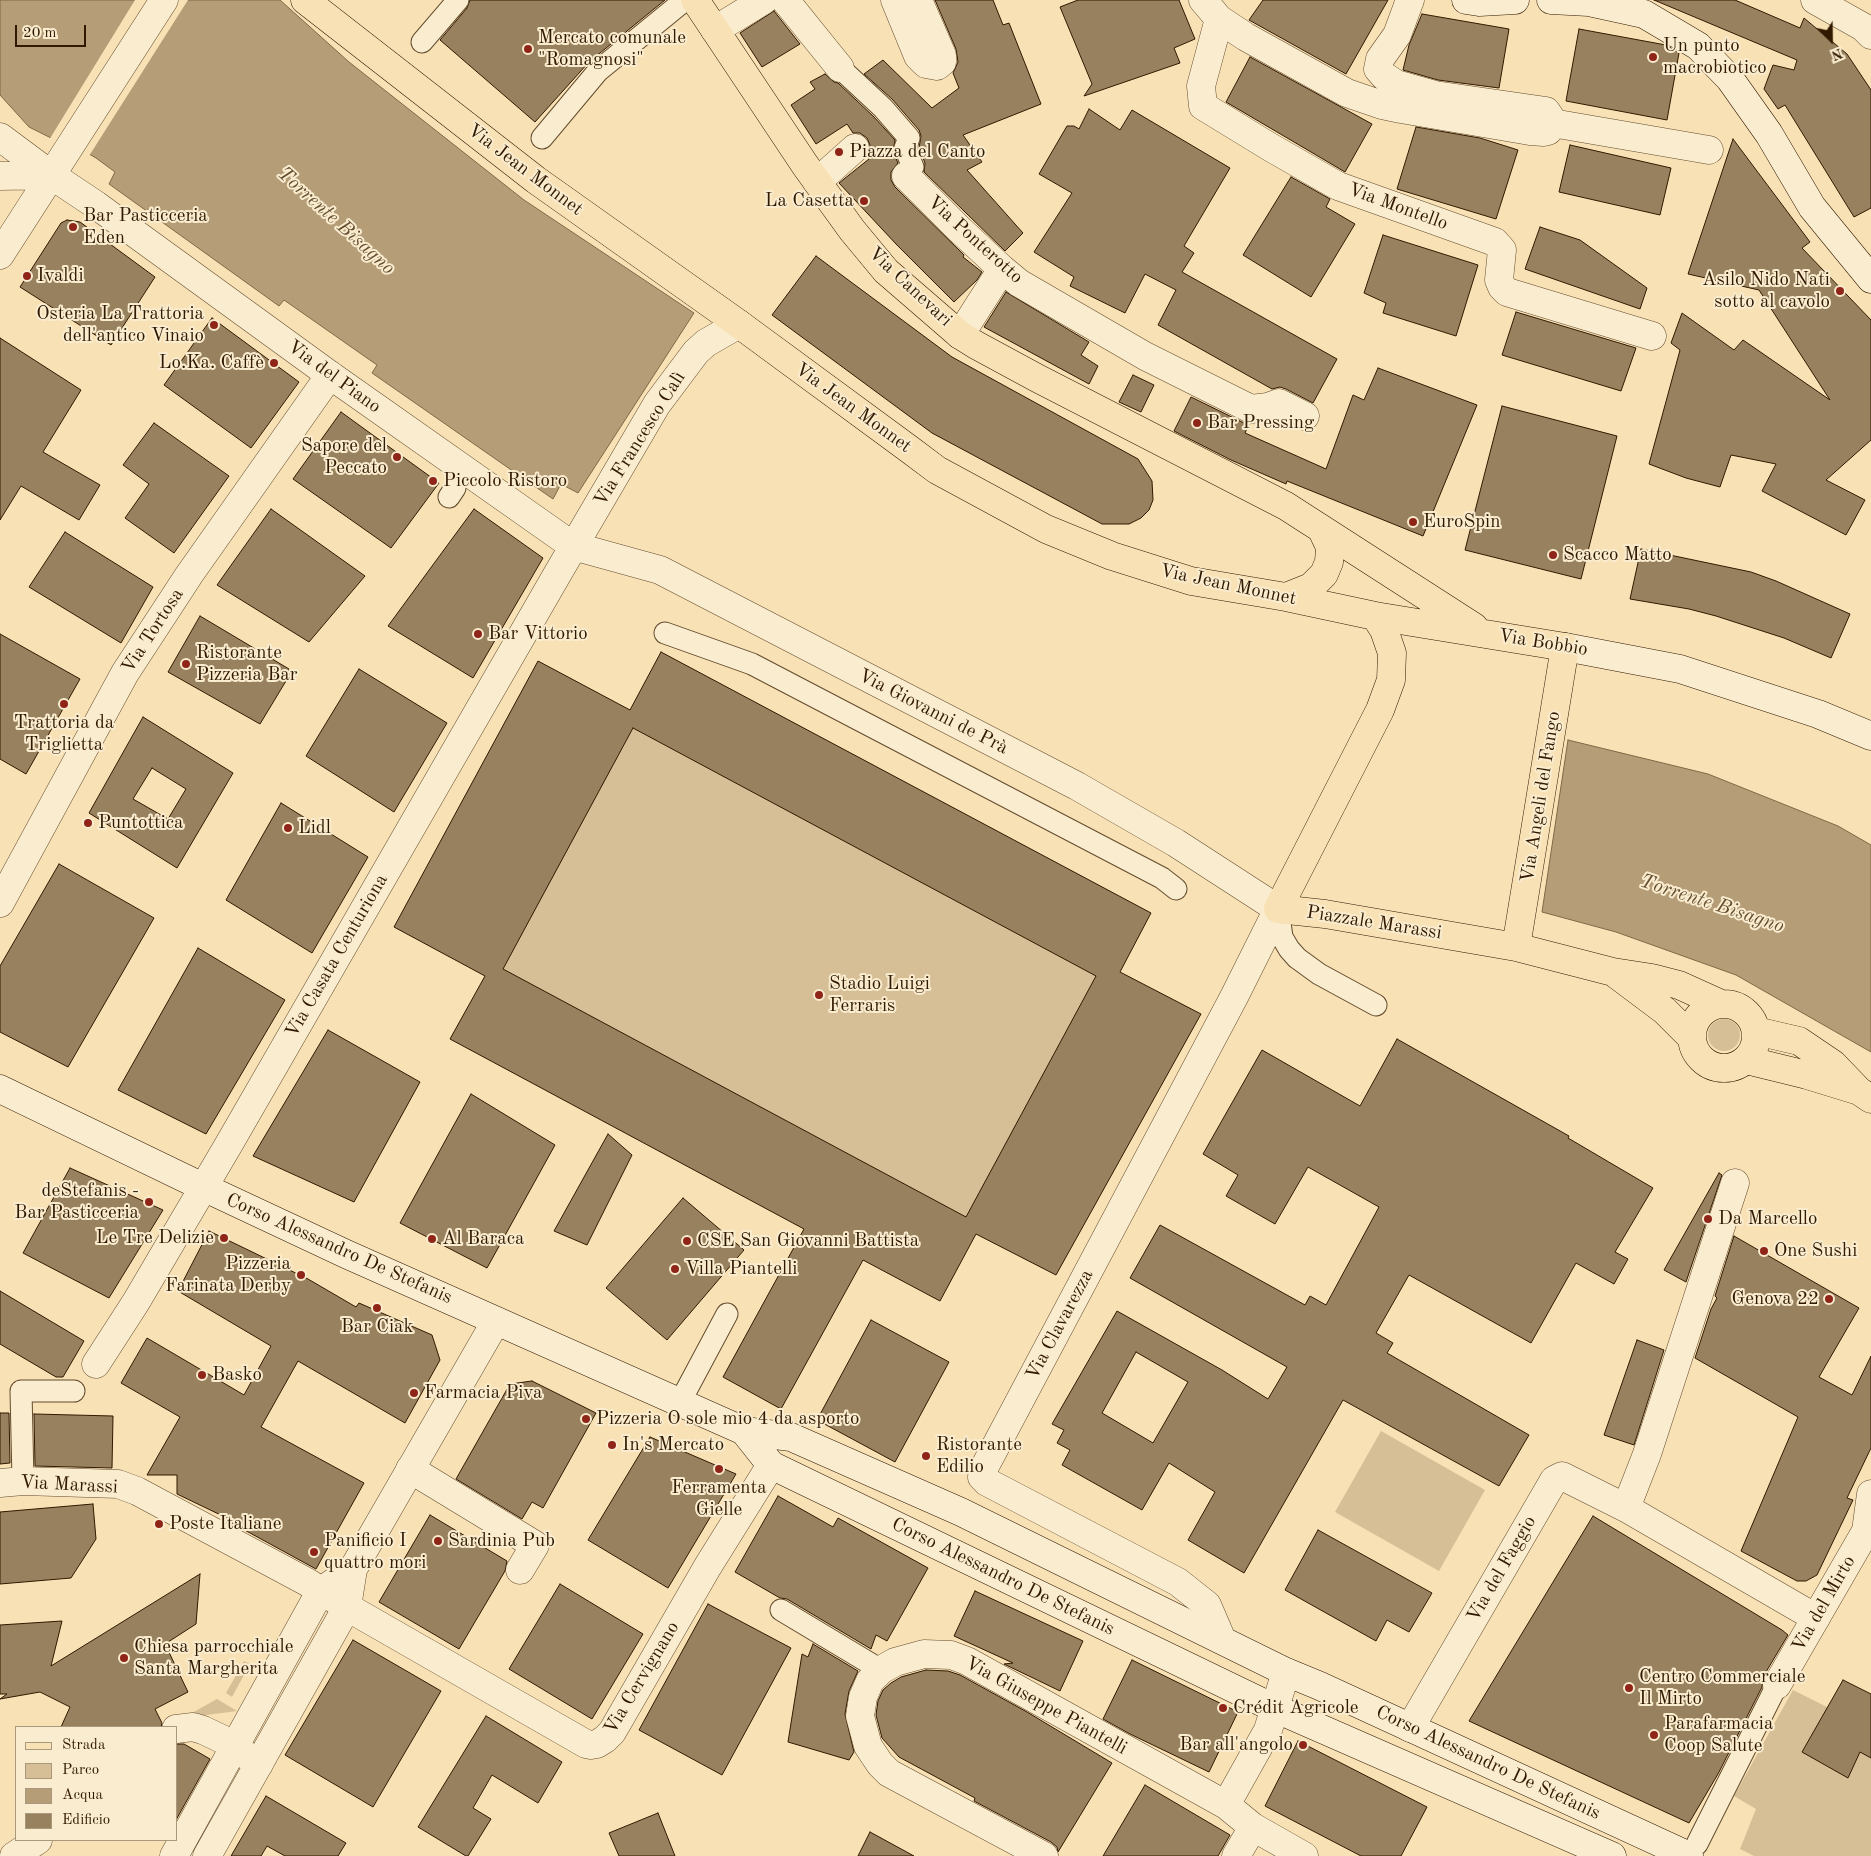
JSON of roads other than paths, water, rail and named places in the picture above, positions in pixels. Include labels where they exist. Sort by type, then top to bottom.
[{"type":"main road","name":"Via Jean Monnet","points":[[305,0],[536,180],[739,324],[937,470],[1046,529],[1112,556],[1190,581],[1286,597],[1375,616],[1486,634]]},
{"type":"main road","name":"Via Canevari","points":[[688,2],[715,30],[817,182],[852,230],[886,271],[960,335],[1164,444]]},
{"type":"main road","name":"Via Bobbio","points":[[1164,444],[1286,506],[1486,634],[1565,647]]},
{"type":"main road","points":[[1286,597],[1312,587],[1324,574],[1329,562],[1330,547],[1322,530]]},
{"type":"main road","points":[[1278,908],[1380,710],[1391,680],[1392,653],[1384,630],[1375,616]]},
{"type":"main road","name":"Via Angeli del Fango","points":[[1516,946],[1565,647]]},
{"type":"main road","name":"Piazzale Marassi","points":[[1278,908],[1516,946],[1613,972],[1652,978],[1679,986],[1721,1004],[1730,1004],[1745,1012],[1751,1018],[1756,1031]]},
{"type":"main road","name":"Piazzale Marassi","points":[[1613,972],[1665,1012],[1692,1038],[1697,1052],[1710,1065],[1717,1068],[1733,1067],[1746,1060]]},
{"type":"main road","points":[[1692,1038],[1693,1028],[1702,1014],[1721,1004]]},
{"type":"main road","points":[[1756,1031],[1799,1042],[1833,1064],[1865,1095],[1808,1075],[1746,1060],[1756,1044],[1756,1031]]},
{"type":"street","points":[[2,249],[67,152],[164,0]]},
{"type":"street","points":[[422,42],[458,0]]},
{"type":"street","points":[[715,30],[764,0]]},
{"type":"street","name":"Via Ponterotto","points":[[785,0],[840,68],[883,108],[908,138],[904,148],[913,167],[906,176],[1002,269],[1019,283],[1146,356],[1251,409],[1268,407],[1279,403],[1305,416]]},
{"type":"street","points":[[895,0],[918,56],[926,64],[937,66],[942,62],[942,55],[918,0]]},
{"type":"street","name":"Via Montello","points":[[1211,10],[1246,37],[1347,93],[1382,105],[1544,132],[1548,131],[1552,123],[1551,117],[1546,111],[1435,95],[1396,84],[1384,76],[1378,69],[1380,59],[1397,35],[1410,0]]},
{"type":"street","points":[[1466,0],[1479,2],[1515,0]]},
{"type":"street","points":[[1551,0],[1589,2],[1644,14],[1698,46],[1730,79],[1769,134],[1812,208],[1871,279]]},
{"type":"street","points":[[1815,0],[1863,27],[1871,35]]},
{"type":"street","points":[[542,138],[598,70],[688,2]]},
{"type":"street","name":"Via Montello","points":[[1211,10],[1201,86],[1203,106],[1338,186],[1496,242],[1502,250],[1499,280],[1507,292],[1652,336]]},
{"type":"street","name":"Via Montello","points":[[1552,123],[1709,150]]},
{"type":"street","name":"Via del Piano","points":[[0,137],[330,375],[573,546]]},
{"type":"street","points":[[817,182],[855,148]]},
{"type":"street","points":[[0,176],[51,175]]},
{"type":"street","points":[[960,335],[1002,269]]},
{"type":"street","name":"Via Francesco Calì","points":[[573,546],[657,404],[696,352],[706,343],[739,324]]},
{"type":"street","name":"Via Tortosa","points":[[0,903],[125,673],[184,582],[330,375]]},
{"type":"street","name":"Via Giovanni de Prà","points":[[573,546],[660,570],[1077,786],[1176,843],[1278,908]]},
{"type":"street","name":"Via Casata Centuriona","points":[[96,1364],[136,1302],[573,546]]},
{"type":"street","points":[[665,633],[752,664],[1162,878],[1176,889]]},
{"type":"street","name":"Via Bobbio","points":[[1565,647],[1680,669],[1818,714],[1871,736]]},
{"type":"street","name":"Piazzale Marassi","points":[[1278,908],[1282,937],[1289,950],[1297,958],[1319,974],[1376,1005]]},
{"type":"street","name":"Via Clavarezza","points":[[1222,1640],[1207,1605],[1178,1582],[987,1482],[982,1477],[983,1470],[1250,966],[1278,908]]},
{"type":"street","name":"Corso Alessandro De Stefanis","points":[[0,1089],[346,1254],[744,1431],[791,1437],[961,1512],[1286,1672],[1410,1728],[1693,1850]]},
{"type":"street","points":[[1626,1508],[1647,1454],[1735,1183]]},
{"type":"street","points":[[680,1402],[727,1314]]},
{"type":"street","points":[[207,1856],[347,1607],[353,1569],[496,1321]]},
{"type":"street","points":[[12,1482],[21,1391],[74,1391]]},
{"type":"street","name":"Corso Alessandro De Stefanis","points":[[744,1431],[771,1465],[1274,1708],[1612,1856]]},
{"type":"street","name":"Via Cervignano","points":[[320,1592],[586,1744],[598,1744],[612,1732],[708,1566],[771,1465]]},
{"type":"street","points":[[410,1469],[535,1545],[520,1570]]},
{"type":"street","name":"Via del Faggio","points":[[1410,1728],[1554,1480],[1562,1476],[1626,1508],[1816,1618]]},
{"type":"street","name":"Via Marassi","points":[[12,1482],[118,1484],[137,1491],[307,1582],[320,1592]]},
{"type":"street","name":"Via del Mirto","points":[[1693,1850],[1779,1692],[1816,1618],[1866,1530],[1871,1494]]},
{"type":"street","points":[[174,1856],[320,1592],[353,1569]]},
{"type":"street","points":[[781,1610],[881,1670]]},
{"type":"street","name":"Via Giuseppe Piantelli","points":[[1044,1856],[889,1773],[880,1764],[866,1741],[860,1716],[863,1697],[870,1681],[881,1670],[895,1662],[924,1654],[951,1655],[967,1661],[1226,1805],[1253,1827],[1304,1856]]},
{"type":"street","points":[[1226,1805],[1268,1730],[1286,1672]]},
{"type":"street","points":[[178,1729],[193,1727],[203,1730],[235,1747],[259,1764]]},
{"type":"street","points":[[1236,1856],[1253,1827]]},
{"type":"street","points":[[14,1856],[36,1841]]},
{"type":"water","name":"Torrente Bisagno","points":[[0,0],[280,0],[349,62],[524,200],[694,313],[578,493],[561,484],[553,499],[372,373],[377,365],[284,300],[279,306],[109,184],[115,172],[96,158],[73,145],[53,139],[29,127],[0,95]]},
{"type":"water","name":"Torrente Bisagno","points":[[1568,740],[1708,774],[1838,826],[1871,845],[1871,1052],[1736,975],[1616,932],[1542,912]]},
{"type":"place","name":"Mercato comunale \"Romagnosi\"","points":[[528,49]]},
{"type":"place","name":"Un punto macrobiotico","points":[[1653,57]]},
{"type":"place","name":"Piazza del Canto","points":[[839,152]]},
{"type":"place","name":"La Casetta","points":[[864,201]]},
{"type":"place","name":"Bar Pasticceria Eden","points":[[73,227]]},
{"type":"place","name":"Ivaldi","points":[[27,276]]},
{"type":"place","name":"Asilo Nido Nati sotto al cavolo","points":[[1840,291]]},
{"type":"place","name":"Osteria La Trattoria dell'antico Vinaio","points":[[214,325]]},
{"type":"place","name":"Lo.Ka. Caffè","points":[[274,363]]},
{"type":"place","name":"Bar Pressing","points":[[1197,423]]},
{"type":"place","name":"Sapore del Peccato","points":[[397,457]]},
{"type":"place","name":"Piccolo Ristoro","points":[[433,481]]},
{"type":"place","name":"EuroSpin","points":[[1413,522]]},
{"type":"place","name":"Scacco Matto","points":[[1553,555]]},
{"type":"place","name":"Bar Vittorio","points":[[478,634]]},
{"type":"place","name":"Ristorante Pizzeria Bar","points":[[186,664]]},
{"type":"place","name":"Trattoria da Triglietta","points":[[64,704]]},
{"type":"place","name":"Puntottica","points":[[88,823]]},
{"type":"place","name":"Lidl","points":[[288,828]]},
{"type":"place","name":"Stadio Luigi Ferraris","points":[[819,995]]},
{"type":"place","name":"deStefanis - Bar Pasticceria","points":[[149,1202]]},
{"type":"place","name":"Da Marcello","points":[[1708,1219]]},
{"type":"place","name":"Le Tre Delizie","points":[[224,1238]]},
{"type":"place","name":"Al Baraca","points":[[432,1239]]},
{"type":"place","name":"CSE San Giovanni Battista","points":[[687,1241]]},
{"type":"place","name":"One Sushi","points":[[1764,1251]]},
{"type":"place","name":"Villa Piantelli","points":[[675,1269]]},
{"type":"place","name":"Pizzeria Farinata Derby","points":[[301,1275]]},
{"type":"place","name":"Genova 22","points":[[1829,1299]]},
{"type":"place","name":"Bar Ciak","points":[[377,1308]]},
{"type":"place","name":"Basko","points":[[202,1375]]},
{"type":"place","name":"Farmacia Piva","points":[[414,1393]]},
{"type":"place","name":"Pizzeria O sole mio 4 da asporto","points":[[586,1419]]},
{"type":"place","name":"In's Mercato","points":[[612,1445]]},
{"type":"place","name":"Ristorante Edilio","points":[[926,1456]]},
{"type":"place","name":"Ferramenta Gielle","points":[[719,1469]]},
{"type":"place","name":"Poste Italiane","points":[[159,1524]]},
{"type":"place","name":"Sardinia Pub","points":[[438,1541]]},
{"type":"place","name":"Panificio I quattro mori","points":[[314,1552]]},
{"type":"place","name":"Chiesa parrocchiale Santa Margherita","points":[[124,1658]]},
{"type":"place","name":"Centro Commerciale Il Mirto","points":[[1629,1688]]},
{"type":"place","name":"Crédit Agricole","points":[[1223,1708]]},
{"type":"place","name":"Parafarmacia Coop Salute","points":[[1654,1735]]},
{"type":"place","name":"Bar all'angolo","points":[[1303,1745]]}]
